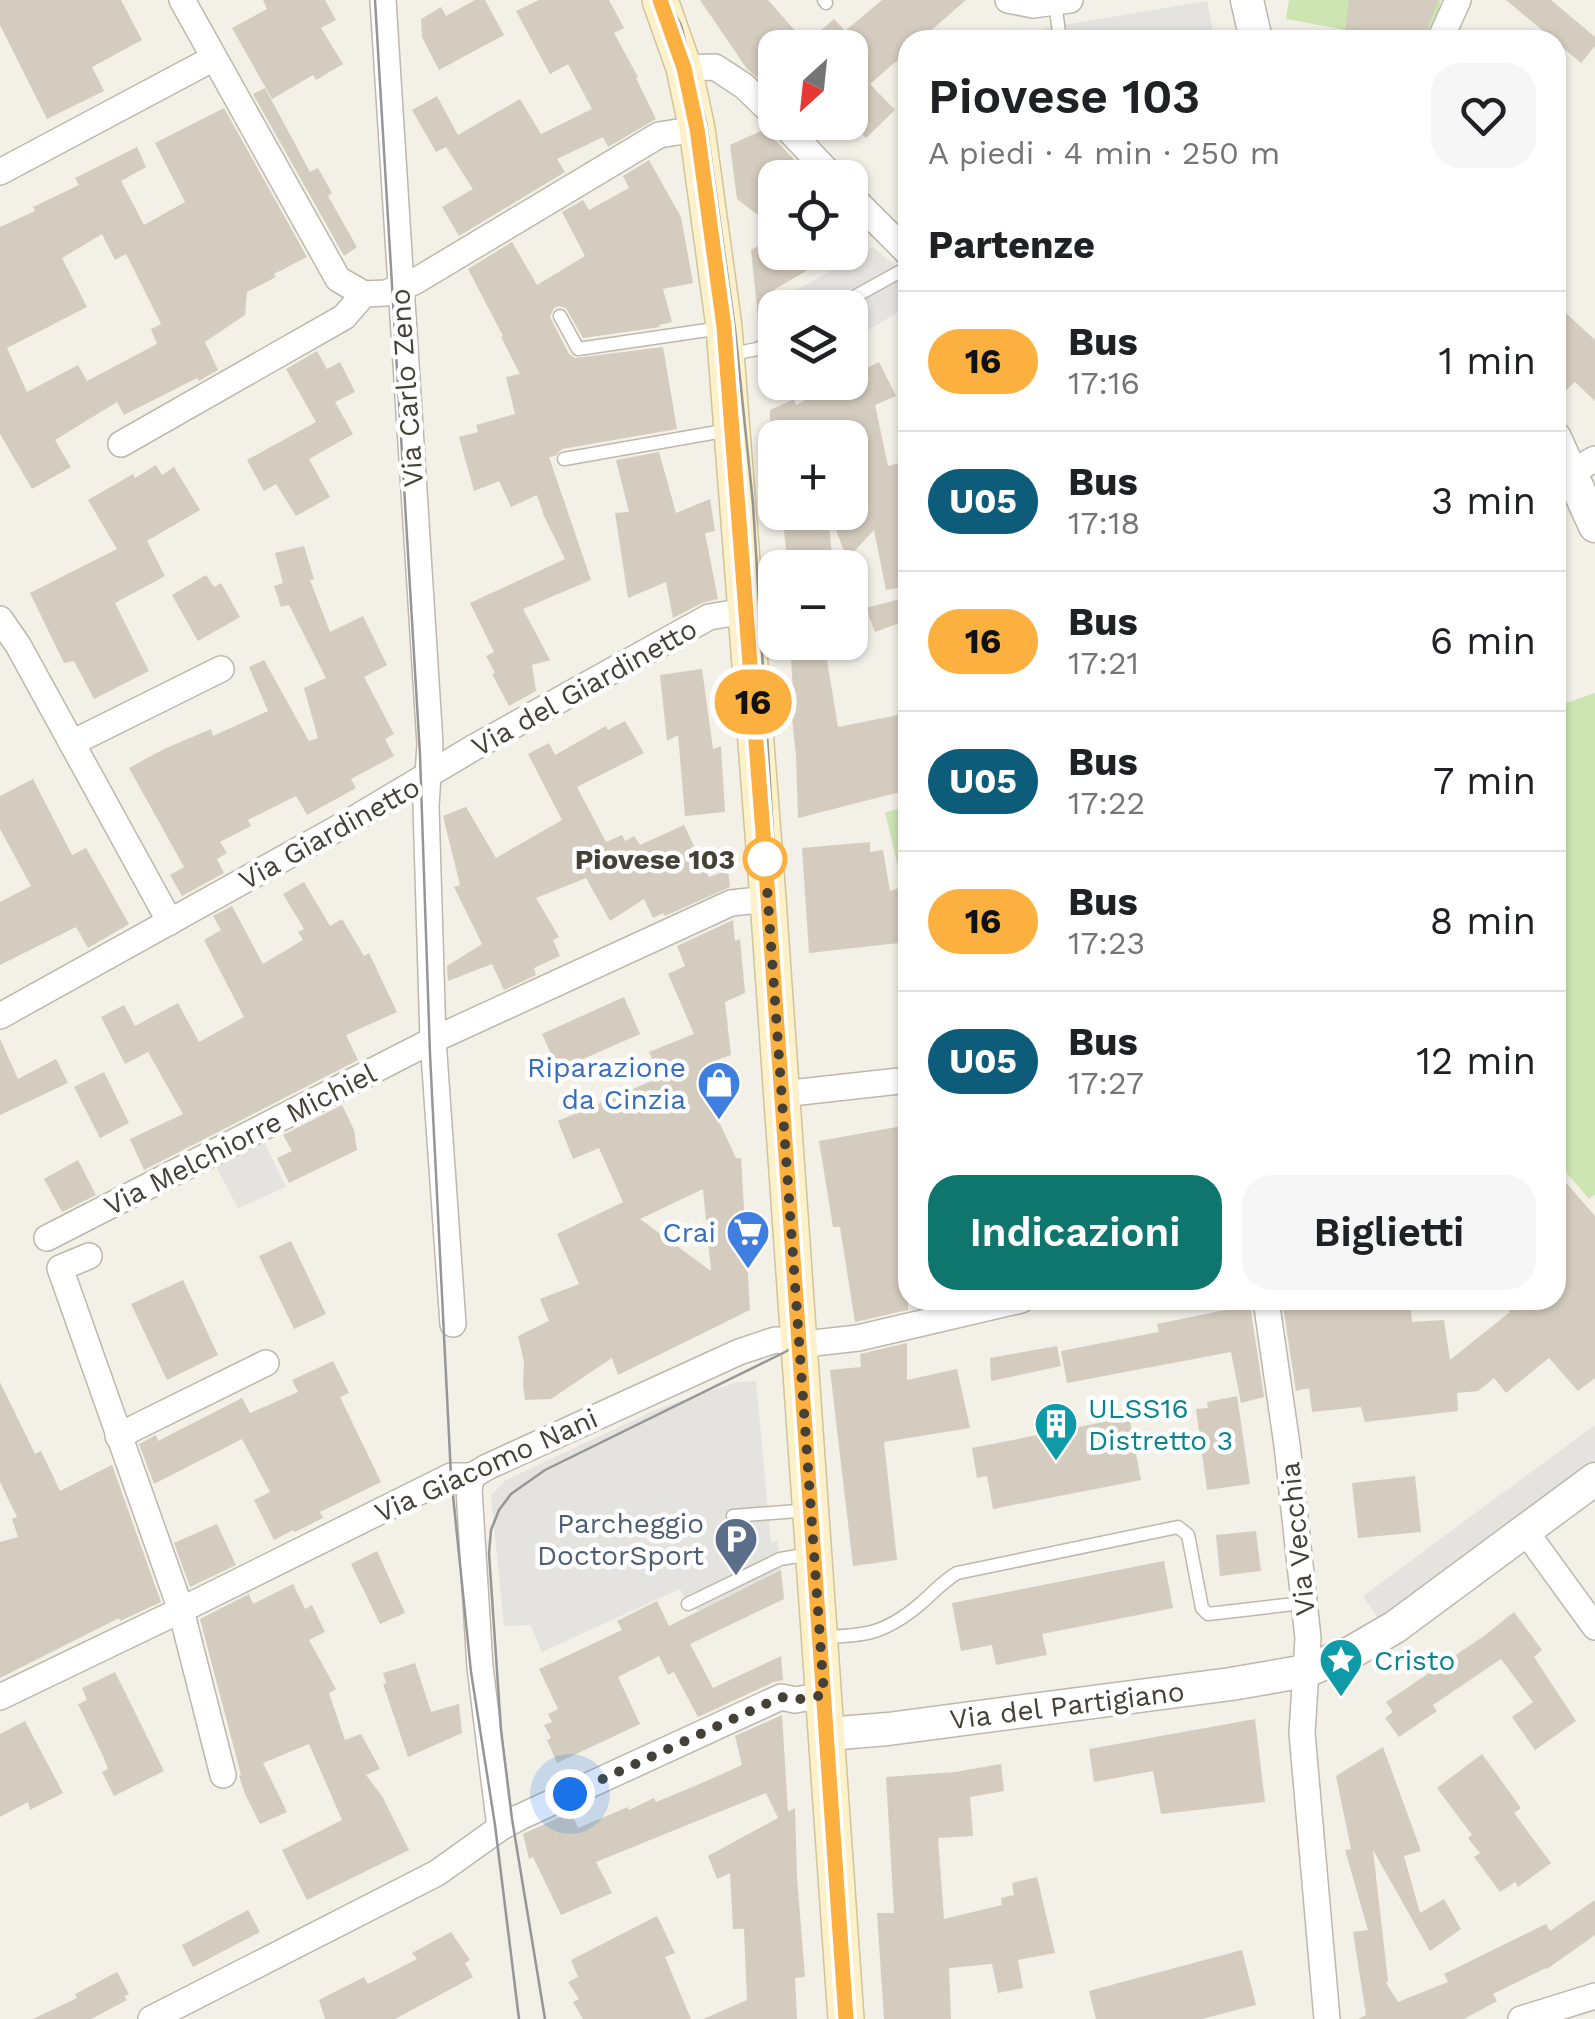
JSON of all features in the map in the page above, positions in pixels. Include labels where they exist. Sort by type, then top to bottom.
[{"type":"main road","points":[[660,0],[684,68],[697,129],[725,342],[846,2019]]},
{"type":"street","points":[[182,0],[338,279],[364,294],[386,293],[414,282],[659,135],[697,129]]},
{"type":"street","name":"Via Carlo Zeno","points":[[383,0],[430,744],[428,776]]},
{"type":"street","points":[[1008,0],[1033,6],[1062,1]]},
{"type":"street","points":[[1247,0],[1254,30]]},
{"type":"street","points":[[1444,30],[1458,0]]},
{"type":"street","points":[[0,172],[214,58]]},
{"type":"street","points":[[684,68],[714,67],[758,100]]},
{"type":"street","points":[[798,140],[817,160]]},
{"type":"street","points":[[868,217],[898,254]]},
{"type":"street","points":[[120,444],[344,318],[364,294]]},
{"type":"street","points":[[1566,449],[1584,466],[1595,526]]},
{"type":"street","name":"Via del Giardinetto","points":[[428,776],[709,616],[745,611]]},
{"type":"street","points":[[0,619],[170,922]]},
{"type":"street","points":[[72,743],[221,670]]},
{"type":"street","name":"Via Giardinetto","points":[[0,1016],[428,776]]},
{"type":"street","name":"Via Giardinetto","points":[[428,776],[433,1040]]},
{"type":"street","name":"Via Melchiorre Michiel","points":[[46,1238],[433,1040],[731,903],[768,898]]},
{"type":"street","points":[[433,1040],[453,1324]]},
{"type":"street","points":[[782,1094],[898,1081]]},
{"type":"street","points":[[89,1256],[60,1268],[181,1610],[223,1775]]},
{"type":"street","name":"Via Giacomo Nani","points":[[0,1697],[450,1476],[472,1476],[739,1352],[775,1340],[814,1343],[858,1338],[977,1310]]},
{"type":"street","name":"Via Vecchia","points":[[1267,1310],[1308,1638],[1302,1733],[1326,2019]]},
{"type":"street","points":[[118,1436],[266,1363]]},
{"type":"street","points":[[472,1476],[469,1489],[480,1667],[500,1828]]},
{"type":"street","name":"Via del Partigiano","points":[[827,1734],[1231,1684],[1306,1671],[1352,1652],[1395,1627],[1595,1479]]},
{"type":"street","points":[[1526,1532],[1595,1627]]},
{"type":"street","points":[[151,2019],[437,1873],[500,1828],[781,1697],[795,1700],[824,1695]]},
{"type":"street","points":[[1521,2019],[1595,1996]]},
{"type":"lane","points":[[1061,30],[1062,1]]},
{"type":"lane","points":[[861,290],[898,266]]},
{"type":"lane","points":[[560,316],[578,349],[725,342],[758,349]]},
{"type":"lane","points":[[564,459],[732,430]]},
{"type":"lane","points":[[733,1516],[811,1510]]},
{"type":"lane","points":[[820,1637],[863,1636],[878,1631],[919,1605],[956,1573],[1178,1528],[1188,1535],[1202,1608],[1208,1614],[1303,1604]]},
{"type":"lane","points":[[688,1604],[780,1559],[814,1553]]},
{"type":"green space","points":[[1289,0],[1441,0],[1435,30],[1346,30],[1286,19]]},
{"type":"green space","points":[[1595,693],[1595,1194],[1589,1199],[1566,1172],[1566,703]]},
{"type":"green space","points":[[898,809],[898,867],[885,812]]},
{"type":"shaded area","points":[[1207,1],[1213,30],[1046,30]]},
{"type":"shaded area","points":[[873,247],[898,268],[898,312],[868,330],[868,290],[797,290],[832,270],[868,270],[868,250]]},
{"type":"shaded area","points":[[258,1129],[286,1187],[238,1208],[209,1154]]},
{"type":"shaded area","points":[[756,1381],[771,1543],[777,1541],[781,1570],[699,1611],[688,1604],[680,1589],[542,1652],[530,1625],[504,1626],[491,1495],[506,1480],[660,1408],[737,1382]]},
{"type":"shaded area","points":[[1595,1425],[1595,1479],[1387,1632],[1363,1596]]},
{"type":"building","points":[[0,0],[121,0],[142,40],[92,67],[104,91],[47,119],[0,25]]},
{"type":"building","points":[[263,0],[325,0],[336,20],[321,28],[343,64],[316,80],[313,75],[272,99],[232,28],[267,9]]},
{"type":"building","points":[[475,0],[485,0],[504,35],[439,70],[422,37],[421,19],[441,7],[446,16]]},
{"type":"building","points":[[539,0],[609,0],[624,28],[614,33],[656,119],[608,147],[603,137],[557,159],[565,172],[459,236],[442,207],[473,189],[446,147],[436,152],[412,110],[437,96],[458,135],[520,99],[541,134],[592,109],[568,64],[550,74],[516,11]]},
{"type":"building","points":[[700,0],[768,0],[795,30],[758,30],[758,78],[747,69]]},
{"type":"building","points":[[882,0],[966,0],[932,30],[898,30],[898,60],[870,84],[895,110],[868,136],[868,30],[846,30]]},
{"type":"building","points":[[1349,0],[1438,0],[1428,30],[1345,30]]},
{"type":"building","points":[[1506,0],[1551,0],[1595,37],[1595,46],[1581,63],[1566,50],[1566,30],[1542,30]]},
{"type":"building","points":[[834,19],[844,30],[821,30]]},
{"type":"building","points":[[265,88],[310,172],[318,168],[332,193],[328,196],[357,247],[344,256],[253,94]]},
{"type":"building","points":[[224,108],[307,257],[247,292],[245,315],[205,342],[218,370],[124,415],[117,402],[55,440],[71,467],[32,489],[0,434],[0,227],[79,185],[75,178],[137,147],[146,167],[121,181],[144,225],[185,202],[155,143]],"holes":[[[102,234],[115,260],[126,254],[161,324],[151,329],[157,344],[87,381],[78,365],[27,392],[7,348],[87,307],[62,258]]]},
{"type":"building","points":[[758,132],[758,140],[775,140],[794,160],[758,160],[758,215],[737,199],[730,145]]},
{"type":"building","points":[[649,160],[681,217],[693,283],[663,289],[672,322],[583,338],[566,308],[554,308],[550,317],[569,354],[575,358],[663,347],[677,429],[562,449],[549,457],[591,580],[523,609],[550,660],[532,665],[536,691],[509,706],[486,656],[494,652],[470,603],[565,559],[537,495],[511,507],[499,481],[474,491],[459,437],[478,432],[476,425],[515,414],[506,377],[520,374],[468,269],[512,242],[537,285],[585,256],[562,212],[583,200],[589,210],[629,188],[623,176]]},
{"type":"building","points":[[758,246],[758,270],[808,270],[775,290],[758,290],[758,318],[751,250]]},
{"type":"building","points":[[1566,313],[1595,340],[1595,401],[1575,382],[1566,390]]},
{"type":"building","points":[[317,351],[327,369],[340,362],[355,392],[335,402],[353,434],[309,459],[330,497],[296,516],[276,484],[264,491],[247,460],[316,422],[286,369]]},
{"type":"building","points":[[879,362],[896,396],[875,405],[888,466],[898,464],[898,588],[886,590],[874,530],[855,550],[844,550],[836,530],[868,530],[868,420],[770,420],[770,410],[792,400],[796,405],[805,400],[868,400],[868,367]]},
{"type":"building","points":[[659,452],[676,513],[710,499],[715,531],[705,533],[718,599],[673,618],[666,582],[628,598],[615,513],[629,512],[616,460]]},
{"type":"building","points":[[156,465],[162,475],[174,467],[200,510],[147,541],[165,576],[115,603],[149,671],[94,699],[74,661],[64,663],[30,593],[117,549],[88,500]]},
{"type":"building","points":[[784,530],[830,530],[831,550],[786,550]]},
{"type":"building","points":[[304,546],[314,579],[310,580],[330,632],[363,616],[387,665],[364,677],[394,734],[385,739],[394,756],[351,779],[356,788],[307,815],[296,796],[248,820],[251,826],[220,842],[227,853],[217,859],[224,873],[182,896],[170,875],[184,867],[129,768],[211,729],[213,736],[268,711],[249,667],[264,660],[309,741],[318,738],[304,688],[326,678],[289,605],[281,607],[274,586],[283,583],[275,553]]},
{"type":"building","points":[[206,575],[214,587],[221,583],[240,617],[198,641],[172,595]]},
{"type":"building","points":[[898,600],[898,624],[875,632],[868,607]]},
{"type":"building","points":[[791,660],[827,660],[838,727],[898,715],[898,793],[798,818]]},
{"type":"building","points":[[702,669],[713,749],[721,746],[725,812],[685,816],[678,735],[667,741],[660,675]]},
{"type":"building","points":[[625,721],[644,753],[577,787],[606,842],[622,835],[625,841],[634,836],[640,845],[684,825],[709,877],[728,870],[730,887],[653,918],[644,899],[610,921],[586,878],[536,898],[559,937],[553,940],[560,956],[534,968],[536,975],[504,990],[492,964],[448,981],[447,966],[482,944],[454,887],[460,885],[443,816],[466,807],[496,858],[562,820],[528,754],[549,743],[555,755],[606,726],[608,730]]},
{"type":"building","points":[[33,779],[72,855],[86,848],[129,924],[88,948],[76,927],[0,965],[0,902],[31,886],[0,829],[0,796]]},
{"type":"building","points":[[870,842],[870,852],[883,850],[890,891],[898,888],[898,943],[809,953],[802,848]]},
{"type":"building","points":[[304,882],[330,926],[342,919],[364,956],[369,953],[397,1012],[346,1035],[358,1060],[144,1170],[130,1139],[183,1114],[148,1052],[125,1064],[101,1017],[124,1005],[135,1026],[178,1003],[199,1042],[244,1017],[204,940],[221,930],[213,916],[232,906],[263,964],[303,940],[298,932],[304,929],[283,894]]},
{"type":"building","points":[[733,920],[735,941],[740,939],[745,993],[725,1002],[731,1055],[714,1061],[724,1080],[725,1100],[712,1107],[736,1158],[741,1158],[750,1310],[618,1375],[612,1358],[551,1399],[525,1400],[524,1362],[518,1336],[549,1321],[540,1299],[579,1284],[557,1234],[623,1202],[599,1148],[573,1159],[558,1121],[661,1077],[649,1052],[694,1034],[668,974],[685,966],[677,946]],"holes":[[[703,1189],[711,1271],[640,1219]]]},
{"type":"building","points":[[624,997],[640,1034],[558,1070],[542,1034]]},
{"type":"building","points":[[0,1039],[18,1079],[56,1059],[68,1083],[0,1115]]},
{"type":"building","points":[[104,1072],[129,1123],[100,1138],[74,1087]]},
{"type":"building","points":[[342,1105],[354,1130],[357,1150],[289,1183],[277,1158],[292,1151],[283,1135]]},
{"type":"building","points":[[898,1127],[898,1310],[908,1310],[855,1322],[840,1227],[833,1227],[819,1141]]},
{"type":"building","points":[[78,1160],[96,1195],[62,1212],[44,1179]]},
{"type":"building","points":[[1566,1183],[1595,1216],[1595,1378],[1578,1391],[1549,1358],[1506,1393],[1494,1378],[1478,1391],[1457,1393],[1458,1411],[1365,1422],[1361,1407],[1312,1412],[1309,1388],[1296,1391],[1284,1310],[1411,1310],[1412,1322],[1444,1320],[1450,1360],[1510,1312],[1566,1310]]},
{"type":"building","points":[[291,1241],[326,1314],[294,1329],[259,1256]]},
{"type":"building","points":[[183,1280],[218,1355],[167,1380],[131,1304]]},
{"type":"building","points":[[1226,1310],[1251,1310],[1264,1397],[1241,1403],[1231,1352],[1067,1383],[1061,1351],[1159,1332],[1157,1324]]},
{"type":"building","points":[[907,1343],[907,1380],[957,1369],[970,1428],[884,1442],[897,1560],[853,1566],[830,1370],[861,1367],[860,1354]]},
{"type":"building","points":[[1057,1346],[1061,1366],[991,1381],[990,1358]]},
{"type":"building","points":[[333,1361],[349,1393],[340,1397],[381,1482],[320,1512],[323,1518],[274,1540],[254,1500],[270,1492],[242,1439],[154,1484],[139,1444],[156,1435],[158,1441],[242,1398],[250,1413],[298,1392],[292,1380]]},
{"type":"building","points":[[0,1382],[35,1454],[41,1451],[60,1491],[112,1465],[161,1602],[120,1621],[119,1618],[0,1678],[0,1542],[18,1537],[12,1519],[17,1517],[0,1482]]},
{"type":"building","points":[[1237,1396],[1250,1484],[1207,1490],[1196,1409],[1208,1408],[1207,1402]]},
{"type":"building","name":"ULSS16 Distretto 3","points":[[1129,1417],[1141,1480],[993,1509],[987,1476],[977,1478],[972,1448]]},
{"type":"building","points":[[1415,1476],[1421,1532],[1358,1538],[1352,1483]]},
{"type":"building","points":[[217,1524],[236,1565],[190,1587],[174,1543]]},
{"type":"building","points":[[1256,1531],[1261,1571],[1220,1576],[1216,1535]]},
{"type":"building","points":[[377,1551],[405,1613],[380,1624],[351,1564]]},
{"type":"building","points":[[1164,1561],[1173,1608],[1042,1634],[1047,1655],[996,1665],[992,1645],[961,1651],[952,1603]]},
{"type":"building","points":[[781,1570],[784,1599],[690,1644],[713,1688],[781,1656],[783,1680],[698,1717],[674,1672],[668,1675],[659,1656],[618,1677],[640,1724],[557,1763],[544,1725],[552,1722],[548,1714],[558,1709],[539,1669],[622,1630],[617,1621],[657,1601],[669,1626]]},
{"type":"building","points":[[293,1584],[305,1609],[312,1605],[325,1632],[309,1640],[336,1689],[329,1693],[345,1740],[361,1734],[380,1769],[366,1775],[382,1796],[409,1850],[307,1900],[282,1850],[342,1820],[309,1744],[263,1763],[287,1812],[260,1824],[239,1776],[200,1619],[249,1594],[253,1604]]},
{"type":"building","points":[[1514,1612],[1542,1650],[1534,1657],[1576,1721],[1535,1750],[1512,1717],[1533,1702],[1501,1659],[1433,1705],[1437,1711],[1399,1737],[1385,1718],[1393,1712],[1386,1702]]},
{"type":"building","points":[[415,1663],[431,1712],[459,1704],[462,1733],[408,1757],[383,1684],[383,1673]]},
{"type":"building","points":[[115,1672],[164,1771],[114,1796],[102,1772],[108,1769],[104,1758],[78,1704],[87,1700],[82,1688]]},
{"type":"building","points":[[782,1715],[788,1812],[795,1808],[805,1977],[795,1978],[797,2019],[703,2019],[747,2000],[744,1929],[733,1929],[730,1873],[717,1879],[708,1856],[778,1818],[766,1793],[596,1862],[612,1893],[561,1915],[533,1857],[529,1859],[523,1834],[571,1812],[578,1828],[654,1798],[656,1802],[742,1765],[735,1736]]},
{"type":"building","points":[[1255,1719],[1265,1802],[1161,1814],[1153,1771],[1094,1782],[1089,1749]]},
{"type":"building","points":[[25,1721],[63,1793],[30,1810],[28,1802],[0,1817],[0,1734]]},
{"type":"building","points":[[1383,1747],[1421,1851],[1404,1856],[1420,1913],[1444,1899],[1461,1929],[1430,1951],[1373,1850],[1386,1983],[1398,2002],[1448,1982],[1444,1974],[1546,1924],[1550,1931],[1595,1900],[1595,1935],[1547,1969],[1493,1994],[1497,2001],[1464,2019],[1358,2019],[1366,2015],[1353,1932],[1368,1930],[1345,1850],[1351,1849],[1336,1776]]},
{"type":"building","points":[[1482,1754],[1521,1808],[1514,1813],[1551,1863],[1518,1887],[1515,1882],[1500,1892],[1474,1857],[1480,1853],[1468,1838],[1472,1835],[1437,1788]]},
{"type":"building","points":[[1001,1764],[1004,1791],[970,1797],[973,1836],[938,1838],[944,1919],[1002,1905],[1001,1898],[1014,1895],[1012,1883],[1037,1877],[1055,1953],[1018,1960],[1023,1988],[998,1993],[992,1964],[949,1968],[951,2019],[884,2019],[877,1913],[894,1913],[886,1777]]},
{"type":"building","points":[[248,1910],[260,1932],[193,1967],[182,1945]]},
{"type":"building","points":[[657,1916],[675,1953],[665,1957],[691,2019],[583,2019],[573,2002],[579,1999],[568,1982],[578,1977],[571,1960]]},
{"type":"building","points":[[451,1932],[470,1960],[465,1963],[473,1977],[395,2019],[325,2019],[319,2000],[364,1977],[368,1984],[388,1974],[417,1959],[412,1953]]},
{"type":"building","points":[[1242,1950],[1256,2005],[1202,2019],[1096,2019],[1089,1991]]},
{"type":"building","points":[[117,1972],[129,1994],[124,1996],[127,2000],[91,2019],[33,2019],[77,1998],[75,1994]]},
{"type":"tram line","points":[[375,0],[420,755],[451,1476],[471,1672],[519,2019]]},
{"type":"tram line","points":[[545,2019],[501,1730],[489,1553],[491,1530],[511,1494],[545,1470],[787,1351],[797,1342],[803,1327],[753,504],[735,329],[706,122],[681,25],[668,0]]},
{"type":"bus line","name":"16","points":[[660,0],[684,68],[697,129],[724,327],[846,2019]]},
{"type":"place","name":"Piovese 103","points":[[765,859]]},
{"type":"place","name":"Riparazione da Cinzia","points":[[719,1121]]},
{"type":"place","name":"Crai","points":[[748,1270]]},
{"type":"place","name":"ULSS16 Distretto 3","points":[[1056,1462]]},
{"type":"place","name":"Parcheggio DoctorSport","points":[[736,1577]]},
{"type":"place","name":"Cristo","points":[[1341,1698]]},
{"type":"route","points":[[570,1794],[781,1697],[795,1700],[824,1695],[765,859]]}]
